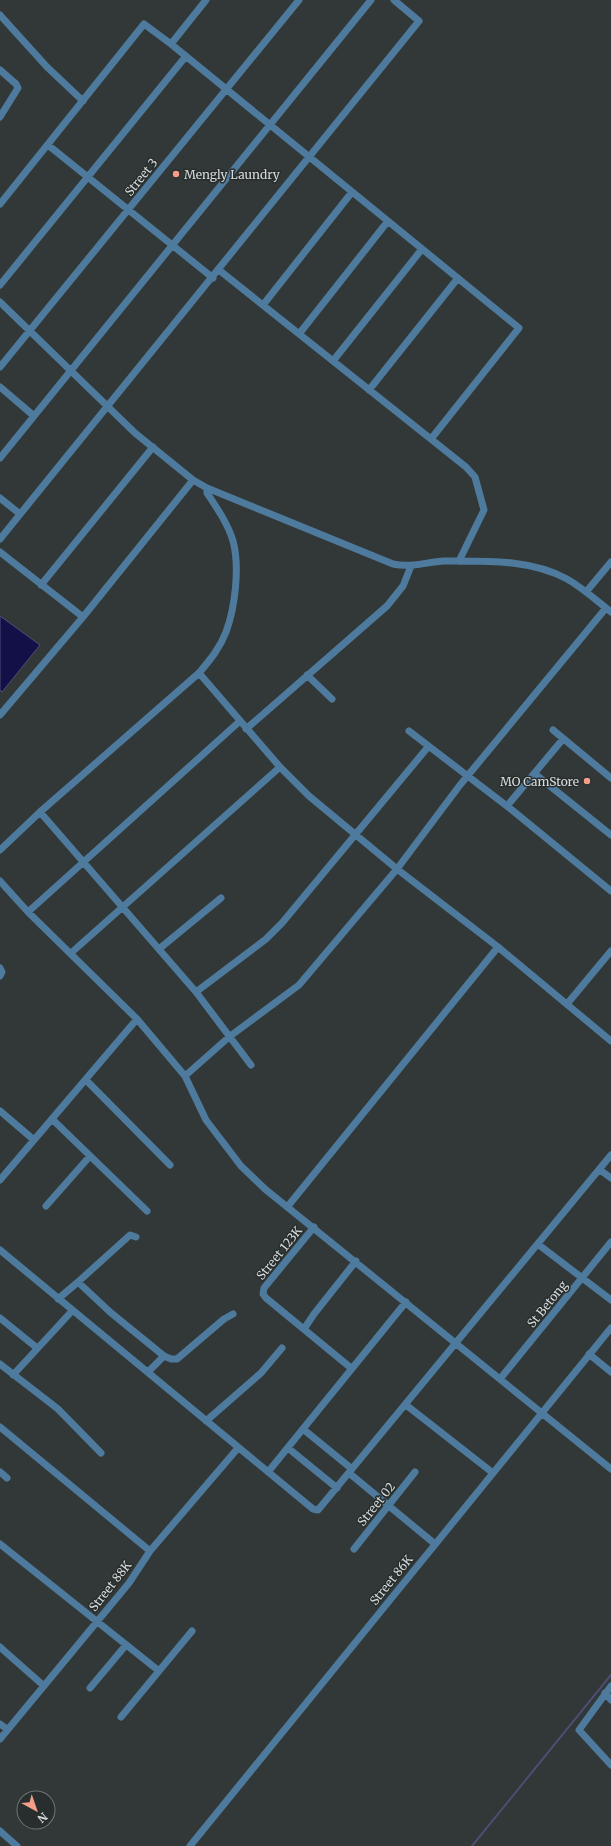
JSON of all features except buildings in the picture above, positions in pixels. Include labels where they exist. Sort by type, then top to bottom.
[{"type":"street","points":[[171,44],[206,0]]},
{"type":"street","name":"Street 3","points":[[0,367],[299,0]]},
{"type":"street","points":[[0,458],[371,0]]},
{"type":"street","points":[[0,539],[310,158],[419,21],[394,0]]},
{"type":"street","points":[[0,15],[47,67],[83,101]]},
{"type":"street","points":[[0,204],[144,24],[186,56],[519,328],[431,439]]},
{"type":"street","points":[[0,285],[186,56]]},
{"type":"street","points":[[0,70],[16,84],[18,88],[0,117]]},
{"type":"street","points":[[48,145],[212,278]]},
{"type":"street","points":[[263,305],[352,192]]},
{"type":"street","points":[[300,334],[388,221]]},
{"type":"street","points":[[333,361],[422,249]]},
{"type":"street","points":[[219,270],[466,467],[475,477],[484,510],[459,561]]},
{"type":"street","points":[[369,390],[458,278]]},
{"type":"street","points":[[0,302],[108,407],[152,447],[193,480],[207,488],[393,564],[411,566],[428,563],[459,561],[514,563],[537,566],[567,579],[608,610],[467,776],[397,869],[299,985],[229,1037],[185,1076]]},
{"type":"street","points":[[0,387],[34,416]]},
{"type":"street","points":[[41,584],[152,447]]},
{"type":"street","points":[[0,715],[83,617],[193,480]]},
{"type":"street","points":[[0,850],[40,812],[199,673],[213,657],[226,632],[233,605],[236,577],[233,543],[223,517],[207,493],[207,488]]},
{"type":"street","points":[[0,498],[20,514]]},
{"type":"street","points":[[0,552],[83,617]]},
{"type":"street","points":[[586,592],[611,562]]},
{"type":"street","points":[[246,729],[387,606],[403,586],[411,566]]},
{"type":"street","points":[[199,673],[246,729],[280,767],[309,796],[397,869],[498,947],[611,1041]]},
{"type":"street","points":[[307,675],[332,699]]},
{"type":"street","points":[[28,912],[240,721]]},
{"type":"street","points":[[553,730],[611,778]]},
{"type":"street","points":[[409,731],[507,806],[611,891]]},
{"type":"street","points":[[507,806],[563,739]]},
{"type":"street","points":[[196,992],[266,939],[282,923],[428,746]]},
{"type":"street","points":[[71,953],[280,767]]},
{"type":"street","points":[[535,774],[611,835]]},
{"type":"street","points":[[40,812],[196,992],[251,1065]]},
{"type":"street","points":[[0,881],[28,912],[137,1019],[185,1076],[206,1120],[241,1166],[265,1189],[314,1227],[611,1469]]},
{"type":"street","points":[[159,949],[221,898]]},
{"type":"street","points":[[288,1206],[498,947]]},
{"type":"street","points":[[567,1004],[611,950]]},
{"type":"street","points":[[0,968],[2,972],[0,976]]},
{"type":"street","points":[[0,1180],[137,1019]]},
{"type":"street","points":[[86,1080],[170,1165]]},
{"type":"street","points":[[0,1111],[34,1140]]},
{"type":"street","points":[[52,1119],[148,1212]]},
{"type":"street","points":[[0,1250],[313,1510],[318,1510],[539,1245],[611,1155]]},
{"type":"street","points":[[46,1206],[90,1156]]},
{"type":"street","points":[[600,1170],[611,1178]]},
{"type":"street","name":"Street 123K","points":[[304,1329],[266,1298],[264,1288],[314,1227]]},
{"type":"street","points":[[58,1299],[130,1235],[136,1237]]},
{"type":"street","name":"St Betong","points":[[500,1379],[611,1242]]},
{"type":"street","points":[[539,1245],[611,1300]]},
{"type":"street","points":[[351,1368],[304,1329],[356,1261]]},
{"type":"street","points":[[78,1282],[110,1312],[164,1356],[171,1359],[177,1359],[224,1319],[233,1314]]},
{"type":"street","points":[[268,1472],[406,1302]]},
{"type":"street","points":[[13,1376],[72,1311]]},
{"type":"street","points":[[0,1318],[37,1348]]},
{"type":"street","name":"Street 86K","points":[[190,1846],[611,1328]]},
{"type":"street","points":[[206,1421],[262,1374],[282,1348]]},
{"type":"street","points":[[589,1354],[611,1372]]},
{"type":"street","points":[[148,1372],[164,1356]]},
{"type":"street","points":[[0,1364],[13,1376],[58,1409],[102,1453]]},
{"type":"street","points":[[406,1404],[493,1473]]},
{"type":"street","points":[[0,1427],[150,1551]]},
{"type":"street","points":[[303,1429],[389,1506],[435,1544]]},
{"type":"street","name":"Street 88K","points":[[0,1739],[97,1622],[128,1583],[150,1551],[238,1448]]},
{"type":"street","points":[[288,1448],[337,1488]]},
{"type":"street","points":[[0,1472],[7,1478]]},
{"type":"street","name":"Street 02","points":[[354,1549],[415,1472]]},
{"type":"street","points":[[0,1544],[159,1671]]},
{"type":"street","points":[[121,1717],[192,1630]]},
{"type":"street","points":[[90,1688],[126,1645]]},
{"type":"street","points":[[0,1647],[44,1686]]},
{"type":"street","points":[[611,1686],[579,1730],[611,1765]]},
{"type":"street","points":[[606,1693],[611,1700]]},
{"type":"street","points":[[0,1724],[7,1729]]},
{"type":"street","points":[[0,1831],[17,1846]]},
{"type":"shaded area","points":[[0,616],[40,645],[2,692],[0,690]]},
{"type":"waterway","points":[[472,1846],[611,1675]]},
{"type":"place","name":"Mengly Laundry","points":[[176,174]]},
{"type":"place","name":"MO CamStore","points":[[587,781]]}]
